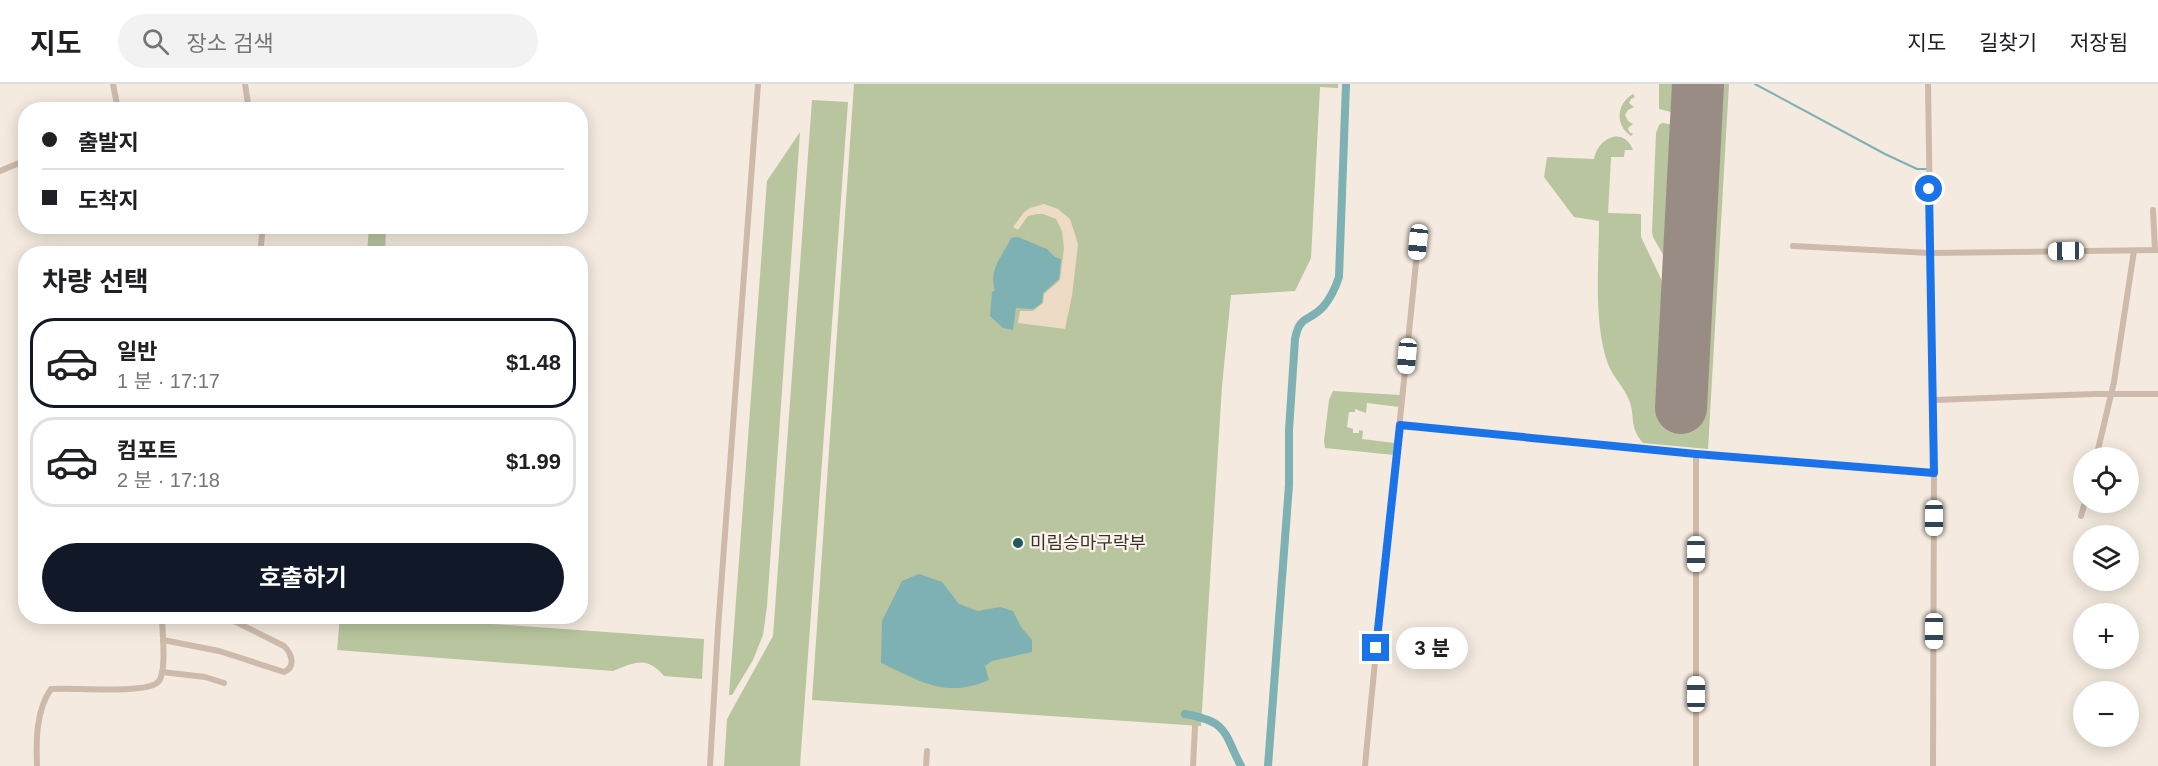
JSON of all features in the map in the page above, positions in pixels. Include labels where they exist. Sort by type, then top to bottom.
[{"type":"street","points":[[113,84],[116,102]]},
{"type":"street","points":[[245,84],[248,102]]},
{"type":"street","points":[[710,766],[758,84]]},
{"type":"street","points":[[1928,84],[1934,399],[1933,766]]},
{"type":"street","points":[[0,171],[18,163]]},
{"type":"street","points":[[1793,246],[1930,253],[2157,250],[2153,210]]},
{"type":"street","points":[[1365,766],[1418,242]]},
{"type":"street","points":[[2099,447],[2111,394],[2133,269],[2134,250]]},
{"type":"street","points":[[1934,399],[2158,394]]},
{"type":"street","points":[[1400,425],[1696,454],[1934,473]]},
{"type":"street","points":[[1696,454],[1696,766]]},
{"type":"street","points":[[37,766],[39,718],[51,689],[151,687],[158,682],[162,672],[162,624]]},
{"type":"street","points":[[163,640],[219,651],[284,672],[289,670],[290,652],[284,646],[240,624]]},
{"type":"street","points":[[162,672],[205,677],[224,683]]},
{"type":"street","points":[[1193,766],[1195,727]]},
{"type":"street","points":[[926,766],[927,751]]},
{"type":"green space","name":"미림승마구락부","points":[[854,84],[1338,84],[1338,88],[1320,87],[1311,258],[1295,291],[1231,295],[1222,386],[1201,726],[812,700]]},
{"type":"green space","points":[[1659,84],[1686,84],[1685,106],[1681,111],[1671,112],[1659,109]]},
{"type":"green space","points":[[1711,84],[1729,84],[1708,449],[1643,443],[1635,431],[1629,400],[1610,369],[1603,348],[1598,293],[1599,221],[1574,217],[1544,177],[1547,157],[1594,159],[1596,151],[1606,140],[1618,136],[1624,138],[1633,150],[1625,150],[1624,157],[1611,157],[1608,213],[1641,214],[1641,237],[1675,308],[1667,410],[1691,412]]},
{"type":"green space","points":[[1633,94],[1635,97],[1629,103],[1634,107],[1625,115],[1633,124],[1628,128],[1633,134],[1631,136],[1622,126],[1620,115],[1623,103]]},
{"type":"green space","points":[[812,100],[848,102],[800,766],[724,766],[727,719],[773,636]]},
{"type":"green space","points":[[1662,123],[1681,126],[1684,130],[1677,264],[1670,267],[1652,232],[1656,133]]},
{"type":"green space","points":[[800,132],[767,606],[763,635],[753,660],[732,695],[729,695],[767,181]]},
{"type":"green space","points":[[368,234],[386,234],[385,246],[368,246]]},
{"type":"green space","points":[[1333,391],[1400,395],[1399,407],[1367,403],[1366,413],[1355,409],[1355,412],[1349,412],[1347,427],[1353,429],[1353,433],[1363,431],[1362,439],[1395,443],[1394,455],[1325,448],[1329,400]]},
{"type":"green space","points":[[339,624],[494,624],[704,639],[702,679],[664,676],[646,663],[634,663],[613,671],[337,650]]},
{"type":"shaded area","points":[[1044,204],[1058,209],[1070,219],[1078,244],[1072,296],[1065,329],[1018,323],[1020,311],[1033,311],[1043,303],[1044,294],[1060,280],[1064,248],[1062,231],[1056,219],[1037,214],[1028,216],[1018,230],[1013,227],[1024,212]]},
{"type":"water","points":[[1018,237],[1047,249],[1055,257],[1061,259],[1059,279],[1043,293],[1042,303],[1033,309],[1016,308],[1013,330],[1003,328],[990,316],[992,292],[995,290],[993,276],[997,263],[1011,238]]},
{"type":"water","points":[[919,574],[942,582],[959,604],[978,611],[1000,607],[1013,611],[1021,627],[1032,640],[1032,652],[992,661],[985,666],[989,680],[959,688],[933,685],[881,663],[882,621],[902,581]]},
{"type":"waterway","points":[[1268,766],[1289,485],[1289,430],[1295,339],[1302,322],[1318,312],[1328,300],[1339,277],[1346,84]]},
{"type":"waterway","points":[[1755,84],[1885,154],[1917,169],[1926,169]]},
{"type":"waterway","points":[[1185,714],[1210,721],[1223,730],[1241,766]]},
{"type":"runway","points":[[1681,408],[1698,84]]},
{"type":"place","name":"미림승마구락부","points":[[1018,543]]},
{"type":"route","points":[[1376,648],[1400,425],[1696,454],[1934,473],[1929,189]]}]
